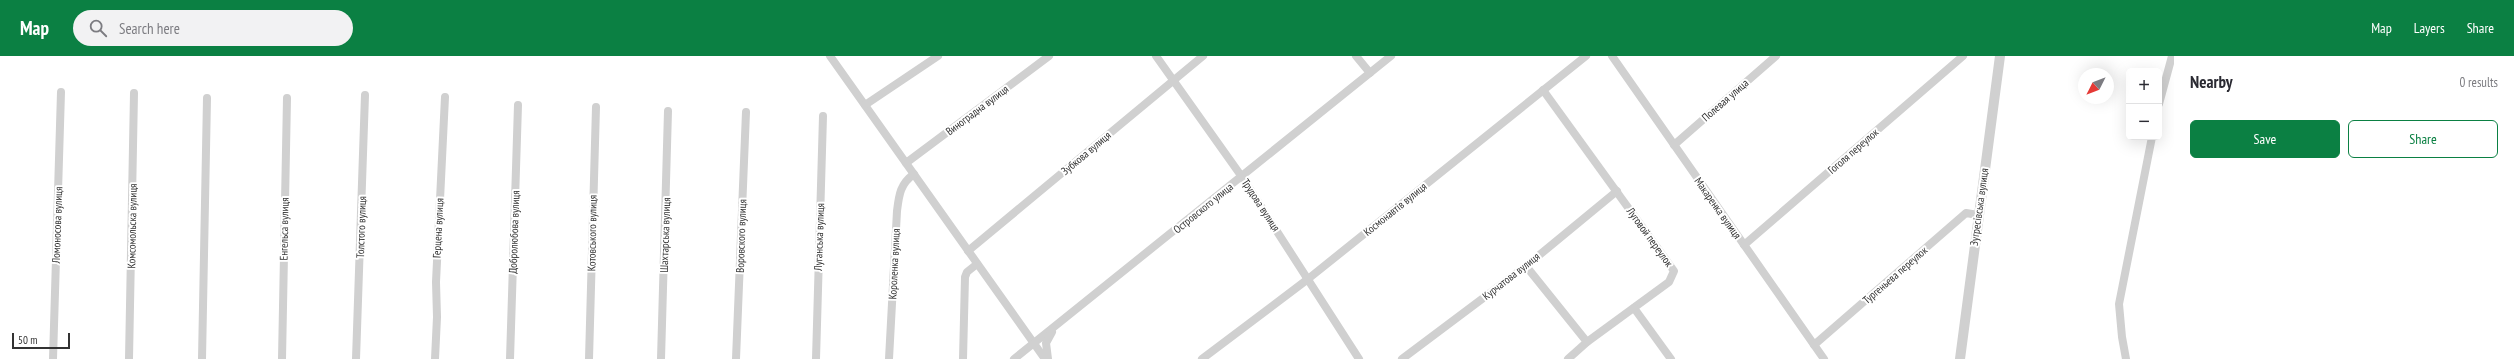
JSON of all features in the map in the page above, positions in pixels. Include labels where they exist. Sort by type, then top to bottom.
[{"type":"street","points":[[830,56],[1044,359]]},
{"type":"street","points":[[865,105],[938,56]]},
{"type":"street","name":"Виноградна вулиця","points":[[906,163],[1049,56]]},
{"type":"street","name":"Трудова вулиця","points":[[1156,56],[1242,177],[1359,359]]},
{"type":"street","name":"Зубкова вулиця","points":[[968,251],[1204,56]]},
{"type":"street","points":[[1356,56],[1370,73]]},
{"type":"street","name":"Островского улица","points":[[1014,359],[1391,56]]},
{"type":"street","name":"Космонавтів вулиця","points":[[1202,359],[1308,278],[1586,56]]},
{"type":"street","name":"Макаренка вулиця","points":[[1612,56],[1824,359]]},
{"type":"street","name":"Полевая улица","points":[[1674,145],[1776,56]]},
{"type":"street","name":"Гоголя переулок","points":[[1744,245],[1963,56]]},
{"type":"street","name":"Зугресівська вулиця","points":[[1960,359],[2000,56]]},
{"type":"street","points":[[2162,93],[2172,56]]},
{"type":"street","name":"Луговой переулок","points":[[1544,90],[1674,271],[1669,282],[1587,342],[1568,359]]},
{"type":"street","name":"Ломоносова вулиця","points":[[53,359],[61,92]]},
{"type":"street","name":"Комсомольска вулиця","points":[[129,359],[134,94]]},
{"type":"street","name":"Толстого вулиця","points":[[356,359],[365,95]]},
{"type":"street","name":"Герцена вулиця","points":[[435,359],[437,317],[436,282],[445,97]]},
{"type":"street","points":[[202,359],[207,98]]},
{"type":"street","name":"Енгельса вулиця","points":[[282,359],[287,98]]},
{"type":"street","name":"Добролюбова вулиця","points":[[510,359],[518,105]]},
{"type":"street","name":"Котовського вулиця","points":[[589,359],[596,107]]},
{"type":"street","name":"Шахтарська вулиця","points":[[661,359],[668,111]]},
{"type":"street","name":"Воровского вулиця","points":[[736,359],[746,112]]},
{"type":"street","name":"Луганська вулиця","points":[[816,359],[823,116]]},
{"type":"street","points":[[2126,359],[2119,304],[2151,140]]},
{"type":"street","name":"Короленка вулиця","points":[[889,359],[897,211],[900,190],[906,180],[914,174]]},
{"type":"street","name":"Курчатова вулиця","points":[[1402,359],[1526,266],[1617,191]]},
{"type":"street","name":"Тургеньева переулок","points":[[1814,345],[1966,213],[1978,215]]},
{"type":"street","points":[[963,359],[965,277],[967,272],[977,264]]},
{"type":"street","points":[[1526,266],[1587,342]]},
{"type":"street","points":[[1634,308],[1671,359]]},
{"type":"street","points":[[1048,359],[1046,343],[1058,324]]}]
